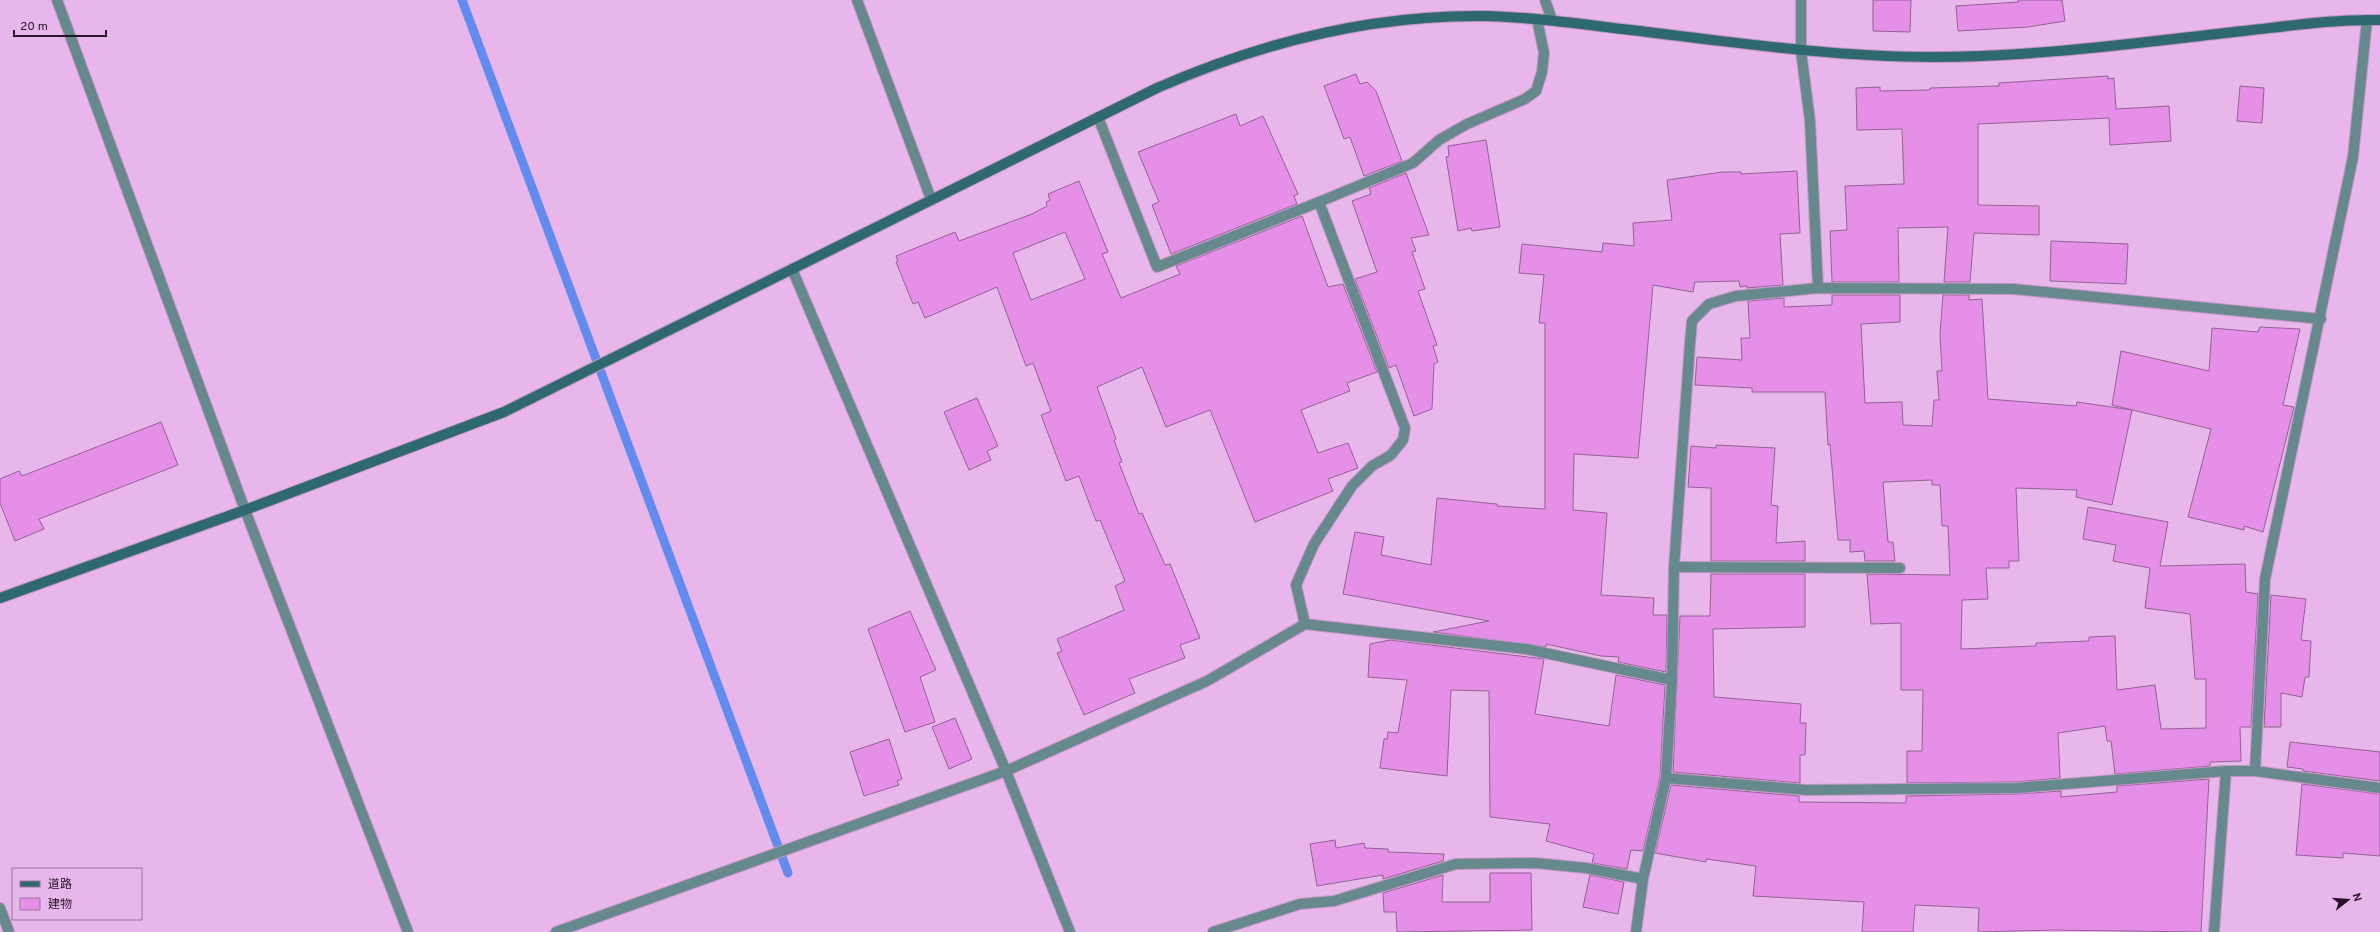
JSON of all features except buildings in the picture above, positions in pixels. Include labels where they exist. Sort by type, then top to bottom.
[{"type":"street","points":[[57,0],[245,510],[408,932]]},
{"type":"street","points":[[857,0],[931,199]]},
{"type":"street","points":[[1545,0],[1552,20]]},
{"type":"street","points":[[1801,0],[1801,51],[1810,120],[1818,288]]},
{"type":"street","points":[[0,598],[245,510],[504,412],[931,199],[1185,75],[1254,50],[1304,37],[1357,26],[1429,18],[1482,16],[1552,20],[1801,51],[1888,56],[1995,55],[2380,20]]},
{"type":"street","points":[[1098,117],[1157,267],[1414,163],[1439,140],[1467,124],[1525,99],[1536,90],[1542,72],[1544,53],[1537,19]]},
{"type":"street","points":[[2255,771],[2265,579],[2321,320],[2354,157],[2367,20]]},
{"type":"street","points":[[1305,624],[1296,585],[1314,544],[1352,486],[1372,466],[1391,455],[1403,440],[1406,428],[1319,202]]},
{"type":"street","points":[[792,269],[1006,771],[1070,932]]},
{"type":"street","points":[[1636,932],[1643,879],[1666,778],[1672,680],[1674,567],[1692,321],[1708,304],[1736,296],[1818,288],[2013,289],[2321,320]]},
{"type":"street","points":[[1674,567],[1900,568]]},
{"type":"street","points":[[556,932],[1006,771],[1207,681],[1305,624],[1526,649],[1672,680]]},
{"type":"street","points":[[2214,932],[2226,771]]},
{"type":"street","points":[[1666,778],[1806,790],[2017,788],[2226,771],[2255,771],[2380,788]]},
{"type":"street","points":[[1213,932],[1300,904],[1334,901],[1456,864],[1535,863],[1586,868],[1643,879]]},
{"type":"street","points":[[0,908],[9,932]]},
{"type":"waterway","points":[[462,0],[788,873]]}]
